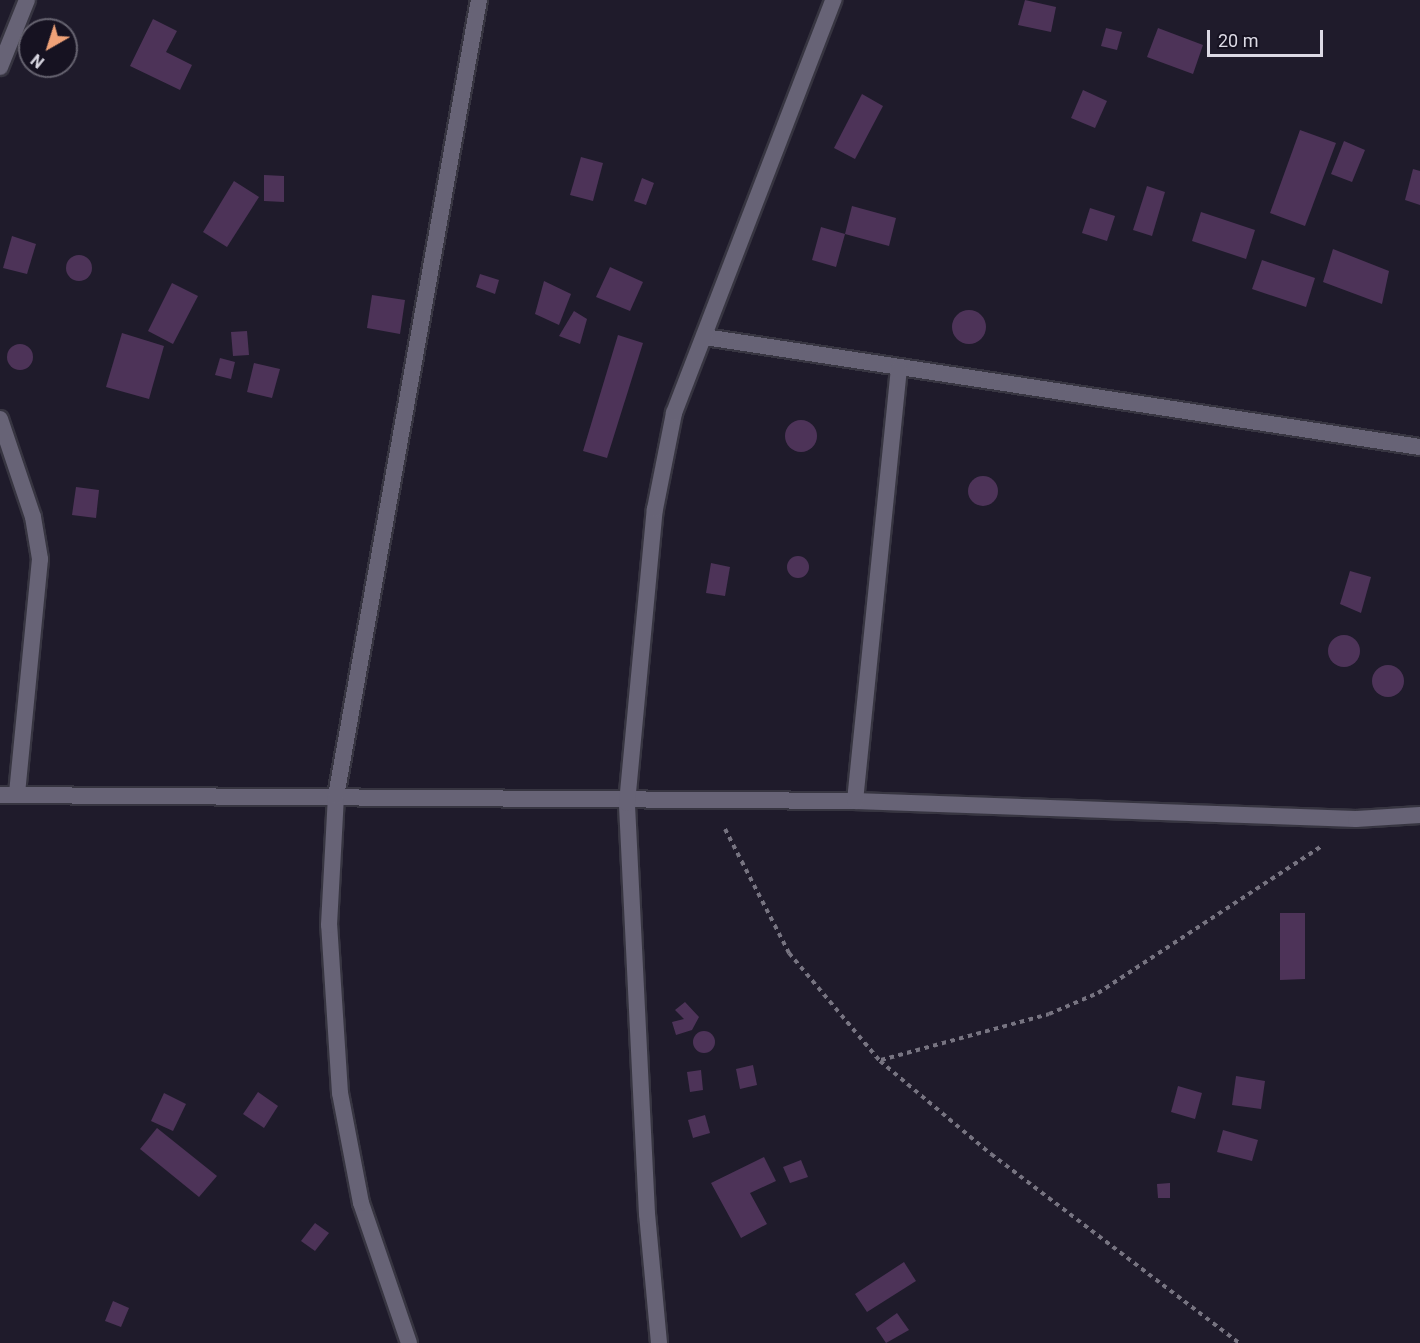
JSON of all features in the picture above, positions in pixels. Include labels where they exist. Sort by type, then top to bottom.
[{"type":"street","points":[[0,67],[27,0]]},
{"type":"street","points":[[410,1343],[394,1311],[361,1203],[340,1093],[329,925],[336,796],[479,0]]},
{"type":"street","points":[[659,1343],[646,1214],[627,803],[663,451],[833,0]]},
{"type":"street","points":[[705,337],[1420,447]]},
{"type":"street","points":[[855,801],[899,368]]},
{"type":"street","points":[[0,419],[33,517],[40,559],[17,795]]},
{"type":"street","points":[[0,795],[336,796],[627,803],[855,801],[1356,819],[1420,815]]},
{"type":"path","points":[[712,803],[789,953],[880,1061],[991,1154],[1239,1343]]},
{"type":"path","points":[[880,1061],[1049,1014],[1098,993],[1230,909],[1356,819]]},
{"type":"building","points":[[1025,0],[1056,7],[1051,32],[1018,25]]},
{"type":"building","points":[[153,19],[177,31],[166,52],[192,65],[180,90],[130,66]]},
{"type":"building","points":[[1106,28],[1122,32],[1117,50],[1101,46]]},
{"type":"building","points":[[1158,28],[1203,45],[1193,74],[1147,57]]},
{"type":"building","points":[[1083,90],[1107,101],[1095,128],[1071,118]]},
{"type":"building","points":[[862,94],[883,106],[855,159],[834,148]]},
{"type":"building","points":[[1300,130],[1336,143],[1305,226],[1270,213]]},
{"type":"building","points":[[1344,141],[1365,150],[1352,182],[1331,174]]},
{"type":"building","points":[[581,157],[603,163],[593,201],[570,195]]},
{"type":"building","points":[[1413,169],[1420,171],[1420,205],[1405,200]]},
{"type":"building","points":[[264,175],[284,176],[284,202],[264,201]]},
{"type":"building","points":[[642,178],[654,183],[646,205],[634,201]]},
{"type":"building","points":[[234,181],[259,197],[227,247],[203,232]]},
{"type":"building","points":[[1147,186],[1165,192],[1152,236],[1133,230]]},
{"type":"building","points":[[852,206],[896,218],[889,246],[845,234]]},
{"type":"building","points":[[1090,208],[1115,216],[1107,241],[1082,233]]},
{"type":"building","points":[[1201,212],[1255,230],[1246,259],[1192,241]]},
{"type":"building","points":[[821,227],[845,234],[836,267],[812,260]]},
{"type":"building","points":[[12,236],[36,244],[27,274],[3,268]]},
{"type":"building","points":[[1333,249],[1389,271],[1382,304],[1323,282]]},
{"type":"building","points":[[79,255],[88,259],[92,268],[88,277],[79,281],[70,277],[66,268],[70,259]]},
{"type":"building","points":[[1262,260],[1315,278],[1306,307],[1252,289]]},
{"type":"building","points":[[610,267],[643,282],[630,311],[596,297]]},
{"type":"building","points":[[480,274],[499,280],[495,294],[476,287]]},
{"type":"building","points":[[544,281],[571,294],[559,325],[535,314]]},
{"type":"building","points":[[172,283],[198,296],[173,344],[148,331]]},
{"type":"building","points":[[372,295],[405,300],[400,334],[367,328]]},
{"type":"building","points":[[969,310],[981,315],[986,327],[981,339],[969,344],[957,339],[952,327],[957,315]]},
{"type":"building","points":[[574,311],[587,319],[580,344],[559,336]]},
{"type":"building","points":[[247,331],[249,355],[233,356],[231,332]]},
{"type":"building","points":[[122,333],[164,346],[149,399],[106,387]]},
{"type":"building","points":[[618,335],[643,343],[607,458],[583,451]]},
{"type":"building","points":[[20,344],[29,348],[33,357],[29,366],[20,370],[11,366],[7,357],[11,348]]},
{"type":"building","points":[[220,358],[235,362],[231,379],[215,375]]},
{"type":"building","points":[[254,363],[280,369],[272,398],[247,392]]},
{"type":"building","points":[[801,420],[812,425],[817,436],[812,447],[801,452],[790,447],[785,436],[790,425]]},
{"type":"building","points":[[983,476],[994,480],[998,491],[994,502],[983,506],[972,502],[968,491],[972,480]]},
{"type":"building","points":[[76,487],[99,490],[96,518],[72,515]]},
{"type":"building","points":[[798,556],[806,559],[809,567],[806,575],[798,578],[790,575],[787,567],[790,559]]},
{"type":"building","points":[[711,563],[730,567],[725,596],[706,593]]},
{"type":"building","points":[[1350,571],[1371,577],[1361,613],[1340,604]]},
{"type":"building","points":[[1344,635],[1355,640],[1360,651],[1355,662],[1344,667],[1333,662],[1328,651],[1333,640]]},
{"type":"building","points":[[1388,665],[1399,670],[1404,681],[1399,692],[1388,697],[1377,692],[1372,681],[1377,670]]},
{"type":"building","points":[[1280,913],[1305,913],[1305,979],[1280,980]]},
{"type":"building","points":[[685,1002],[699,1017],[692,1030],[676,1035],[672,1022],[684,1019],[675,1010]]},
{"type":"building","points":[[704,1031],[712,1034],[715,1042],[712,1050],[704,1053],[696,1050],[693,1042],[696,1034]]},
{"type":"building","points":[[753,1065],[757,1085],[740,1089],[736,1069]]},
{"type":"building","points":[[701,1070],[703,1090],[690,1092],[687,1072]]},
{"type":"building","points":[[1236,1076],[1265,1081],[1261,1109],[1232,1105]]},
{"type":"building","points":[[1178,1086],[1202,1093],[1195,1119],[1171,1112]]},
{"type":"building","points":[[258,1092],[278,1106],[264,1128],[243,1114]]},
{"type":"building","points":[[164,1093],[186,1104],[173,1131],[151,1121]]},
{"type":"building","points":[[705,1115],[710,1133],[693,1138],[688,1120]]},
{"type":"building","points":[[157,1128],[217,1176],[199,1197],[140,1149]]},
{"type":"building","points":[[1223,1130],[1258,1140],[1252,1161],[1217,1152]]},
{"type":"building","points":[[764,1157],[776,1181],[750,1193],[767,1224],[741,1238],[711,1183]]},
{"type":"building","points":[[801,1160],[808,1177],[790,1183],[783,1167]]},
{"type":"building","points":[[1170,1183],[1170,1198],[1158,1198],[1157,1184]]},
{"type":"building","points":[[315,1223],[329,1233],[315,1251],[301,1241]]},
{"type":"building","points":[[904,1262],[916,1281],[867,1312],[855,1294]]},
{"type":"building","points":[[113,1301],[129,1308],[121,1327],[105,1321]]},
{"type":"building","points":[[897,1313],[909,1330],[886,1343],[876,1328]]}]
